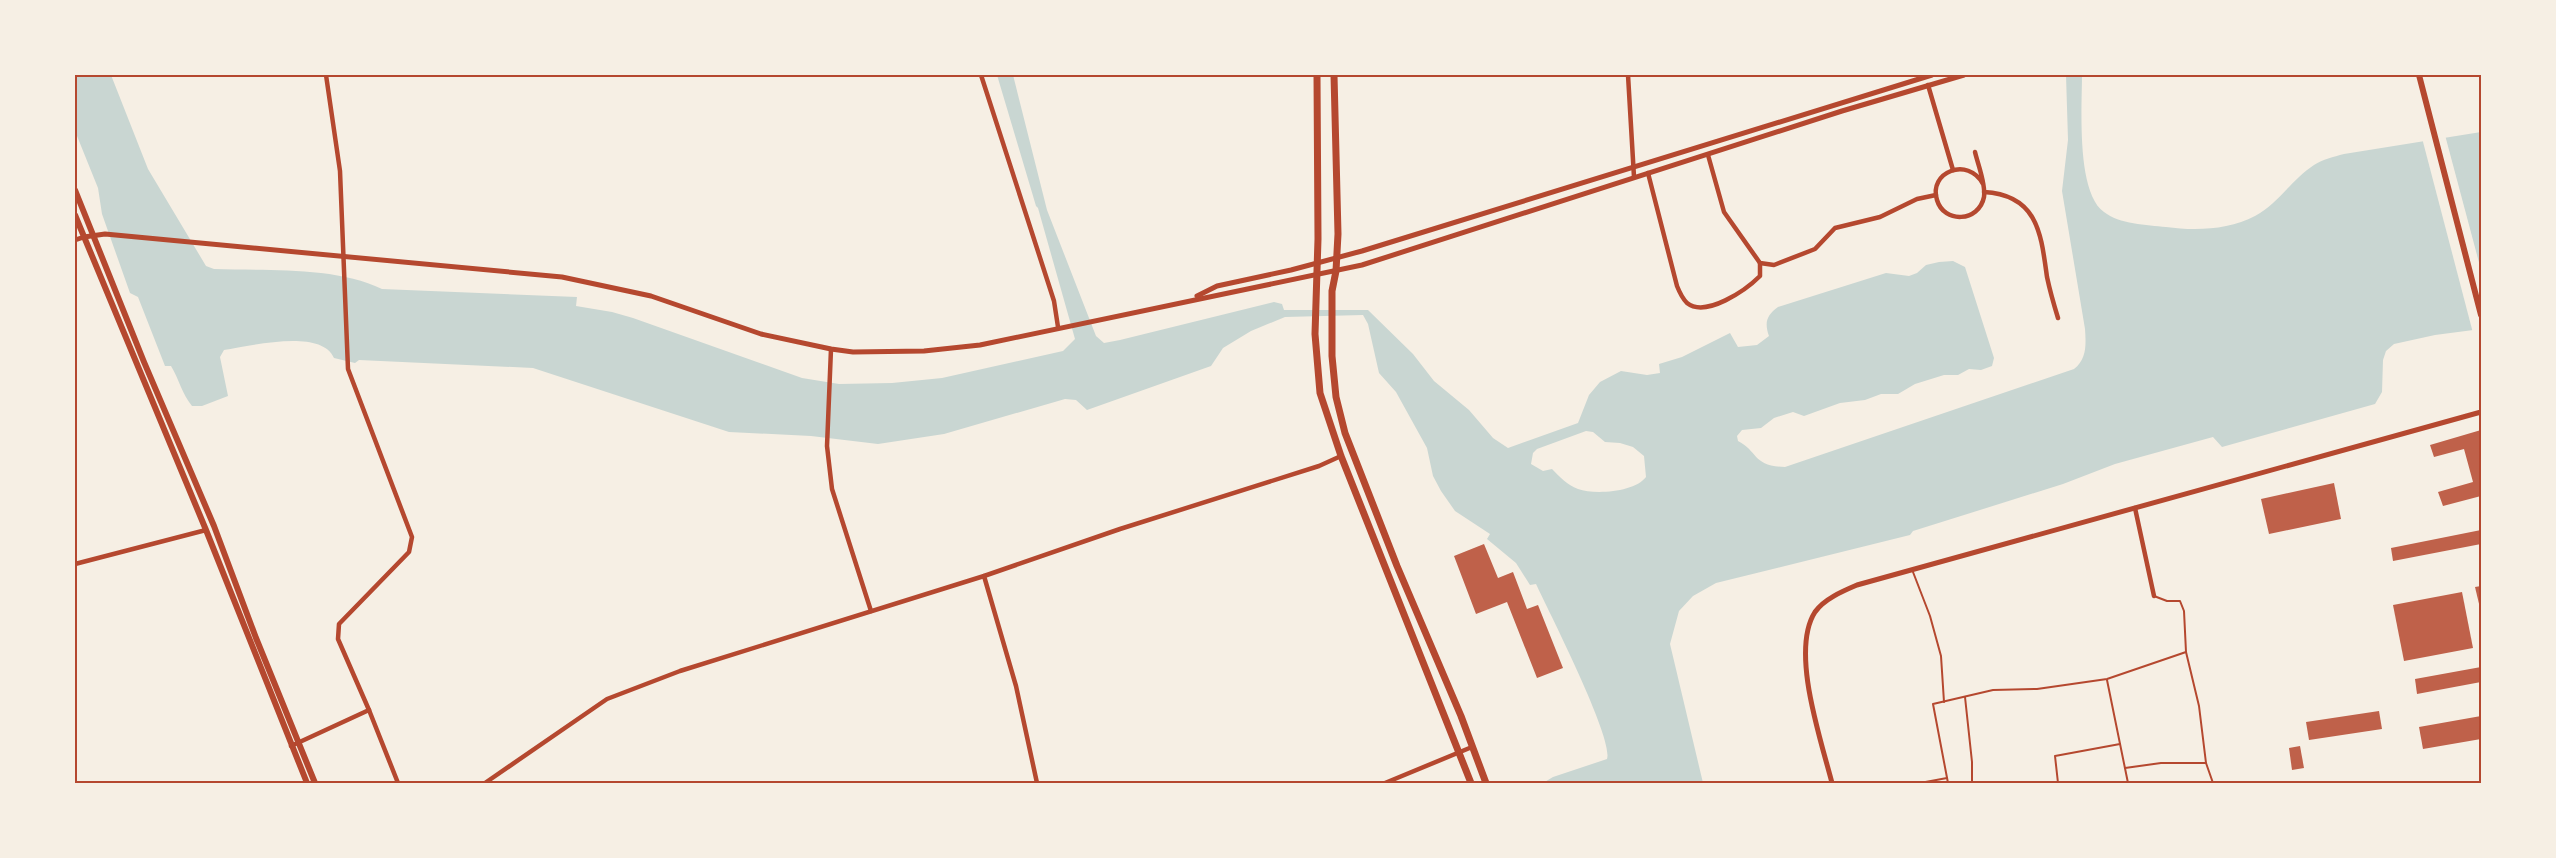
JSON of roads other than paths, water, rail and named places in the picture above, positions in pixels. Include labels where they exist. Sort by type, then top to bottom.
[{"type":"main road","points":[[1317,75],[1314,298],[1320,393],[1341,456],[1471,783]]},
{"type":"main road","points":[[1334,75],[1336,258],[1332,291],[1334,375],[1345,433],[1397,566],[1461,716],[1486,783]]},
{"type":"main road","points":[[2419,75],[2481,315]]},
{"type":"main road","points":[[75,190],[315,783]]},
{"type":"main road","points":[[75,215],[206,530],[307,783]]},
{"type":"street","points":[[326,75],[340,171],[348,369],[412,537],[409,552],[339,624],[338,639],[398,783]]},
{"type":"street","points":[[981,75],[1054,301],[1058,327]]},
{"type":"street","points":[[1628,75],[1634,177]]},
{"type":"street","points":[[1193,298],[1217,286],[1336,258],[1932,75]]},
{"type":"street","points":[[75,240],[105,234],[562,276],[651,296],[761,334],[831,349],[853,352],[924,351],[980,345],[1193,298],[1218,296],[1336,271],[1964,75]]},
{"type":"street","points":[[1928,85],[1953,170]]},
{"type":"street","points":[[1975,152],[1983,184],[1984,192],[1979,208],[1966,217],[1957,217],[1942,210],[1936,195],[1940,179],[1953,170],[1971,171],[1978,175],[1983,184]]},
{"type":"street","points":[[1648,173],[1677,286],[1686,302],[1698,307],[1718,304],[1751,285],[1760,276],[1760,264],[1724,212],[1708,154]]},
{"type":"street","points":[[1984,192],[2001,193],[2018,199],[2040,230],[2048,279],[2058,318]]},
{"type":"street","points":[[1760,264],[1774,265],[1815,249],[1835,228],[1880,218],[1917,199],[1936,195]]},
{"type":"street","points":[[831,349],[827,446],[832,489],[871,611]]},
{"type":"street","points":[[1832,783],[1806,676],[1805,642],[1808,626],[1816,610],[1836,596],[1857,585],[2481,412]]},
{"type":"street","points":[[485,783],[607,699],[680,671],[984,576],[1120,529],[1319,466],[1341,456]]},
{"type":"street","points":[[2135,508],[2154,596]]},
{"type":"street","points":[[75,564],[206,530]]},
{"type":"street","points":[[984,576],[1016,686],[1037,783]]},
{"type":"street","points":[[291,746],[369,710]]},
{"type":"street","points":[[1385,783],[1472,747]]},
{"type":"lane","points":[[1913,570],[1930,616],[1941,656],[1944,702]]},
{"type":"lane","points":[[2154,596],[2167,601],[2180,601],[2184,611],[2186,652],[2199,706],[2206,763],[2213,783]]},
{"type":"lane","points":[[1948,783],[1933,704],[1993,690],[2037,689],[2107,679],[2186,652]]},
{"type":"lane","points":[[2107,679],[2128,783]]},
{"type":"lane","points":[[1965,697],[1971,740],[1972,783]]},
{"type":"lane","points":[[2058,783],[2055,756],[2120,744]]},
{"type":"lane","points":[[2125,768],[2161,763],[2206,763]]},
{"type":"lane","points":[[1920,783],[1947,778]]}]
